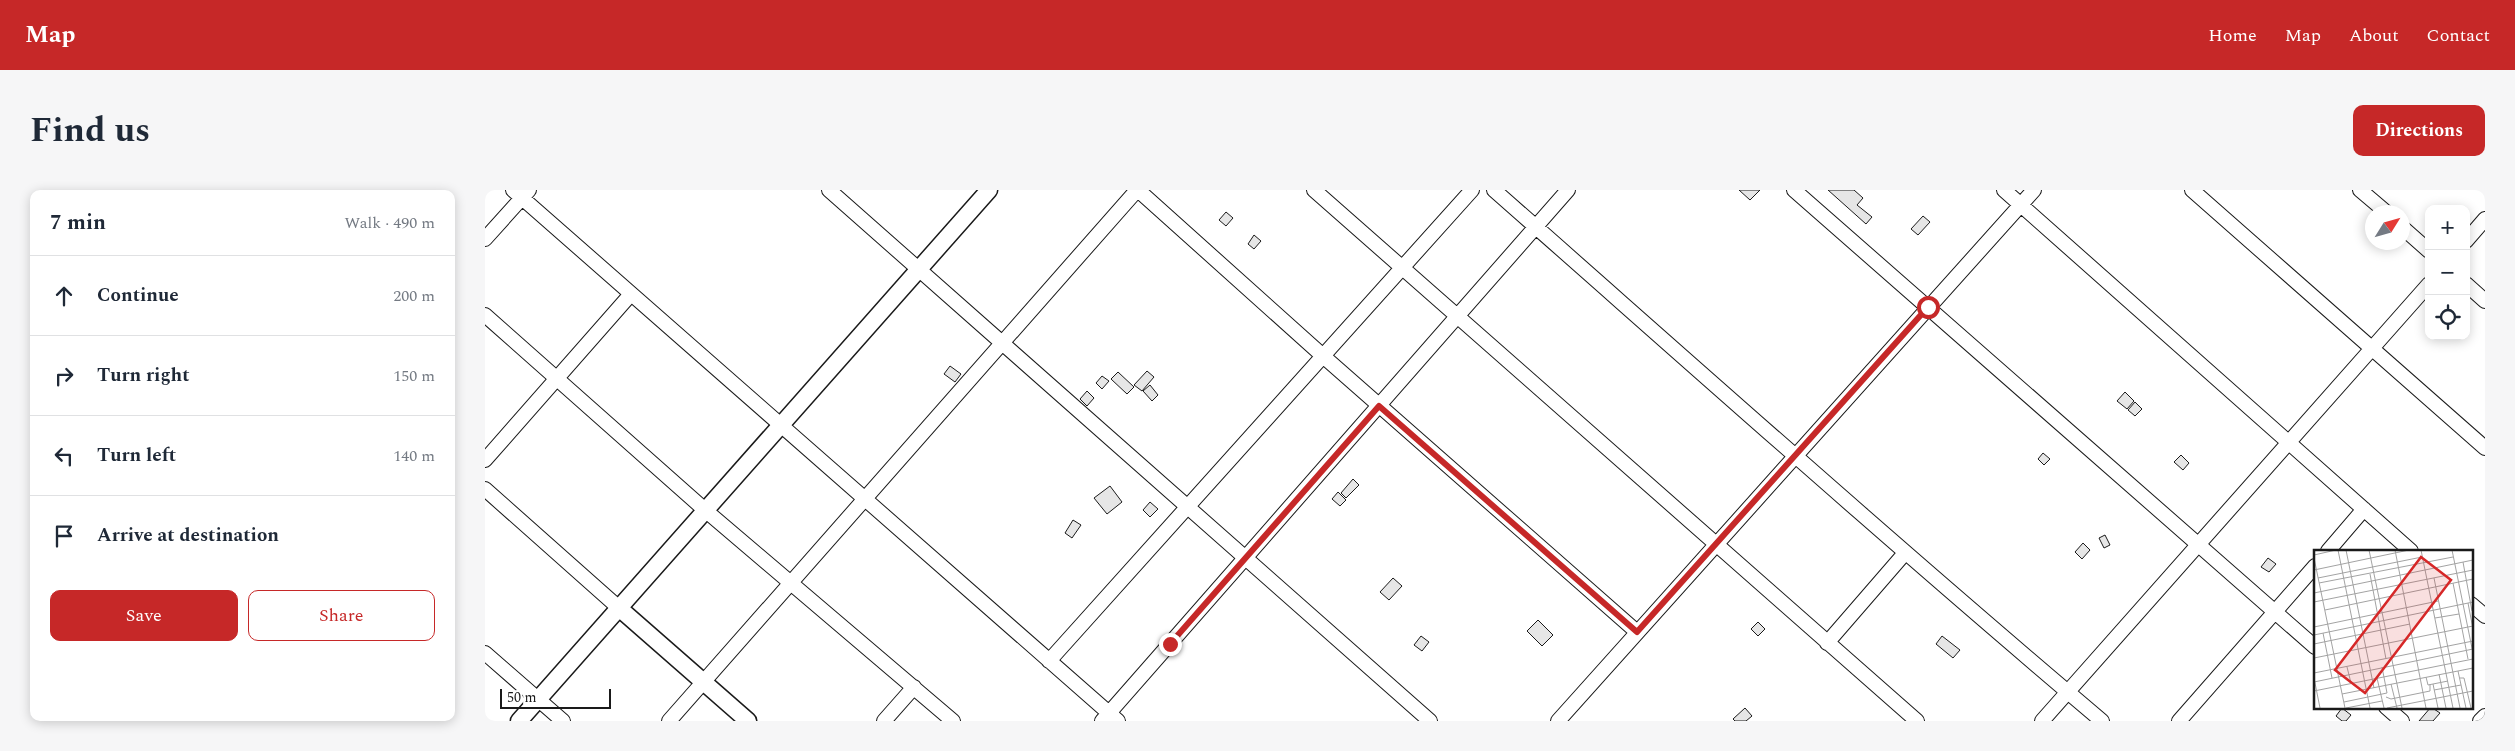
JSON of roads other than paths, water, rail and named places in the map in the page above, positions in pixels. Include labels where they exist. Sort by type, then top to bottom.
[{"type":"street","points":[[829,190],[1430,721]]},
{"type":"street","points":[[519,721],[989,190]]},
{"type":"street","points":[[669,721],[1138,190],[1379,406],[1637,632]]},
{"type":"street","points":[[1314,190],[1917,721]]},
{"type":"street","points":[[1049,661],[1472,190]]},
{"type":"street","points":[[1494,190],[1797,455],[1905,554],[2102,721]]},
{"type":"street","points":[[485,240],[522,193],[631,294],[1049,661],[1109,718],[1245,558],[1569,190]]},
{"type":"street","points":[[1794,190],[2314,646]]},
{"type":"street","points":[[2004,190],[2410,550]]},
{"type":"street","points":[[1558,721],[2034,190]]},
{"type":"street","points":[[2192,190],[2485,448]]},
{"type":"street","points":[[2360,190],[2377,205]]},
{"type":"street","points":[[2470,236],[2485,219]]},
{"type":"street","points":[[2410,234],[2428,250]]},
{"type":"street","points":[[2041,721],[2425,288]]},
{"type":"street","points":[[2470,288],[2485,301]]},
{"type":"street","points":[[485,460],[631,294]]},
{"type":"street","points":[[485,315],[705,510],[953,721]]},
{"type":"street","points":[[485,489],[748,721]]},
{"type":"street","points":[[2329,550],[2364,509]]},
{"type":"street","points":[[1827,642],[1905,554]]},
{"type":"street","points":[[2179,721],[2314,567]]},
{"type":"street","points":[[2473,606],[2485,616]]},
{"type":"street","points":[[485,653],[563,721]]},
{"type":"street","points":[[884,721],[914,687]]},
{"type":"street","points":[[2387,708],[2402,721]]},
{"type":"street","points":[[2480,721],[2485,716]]}]
